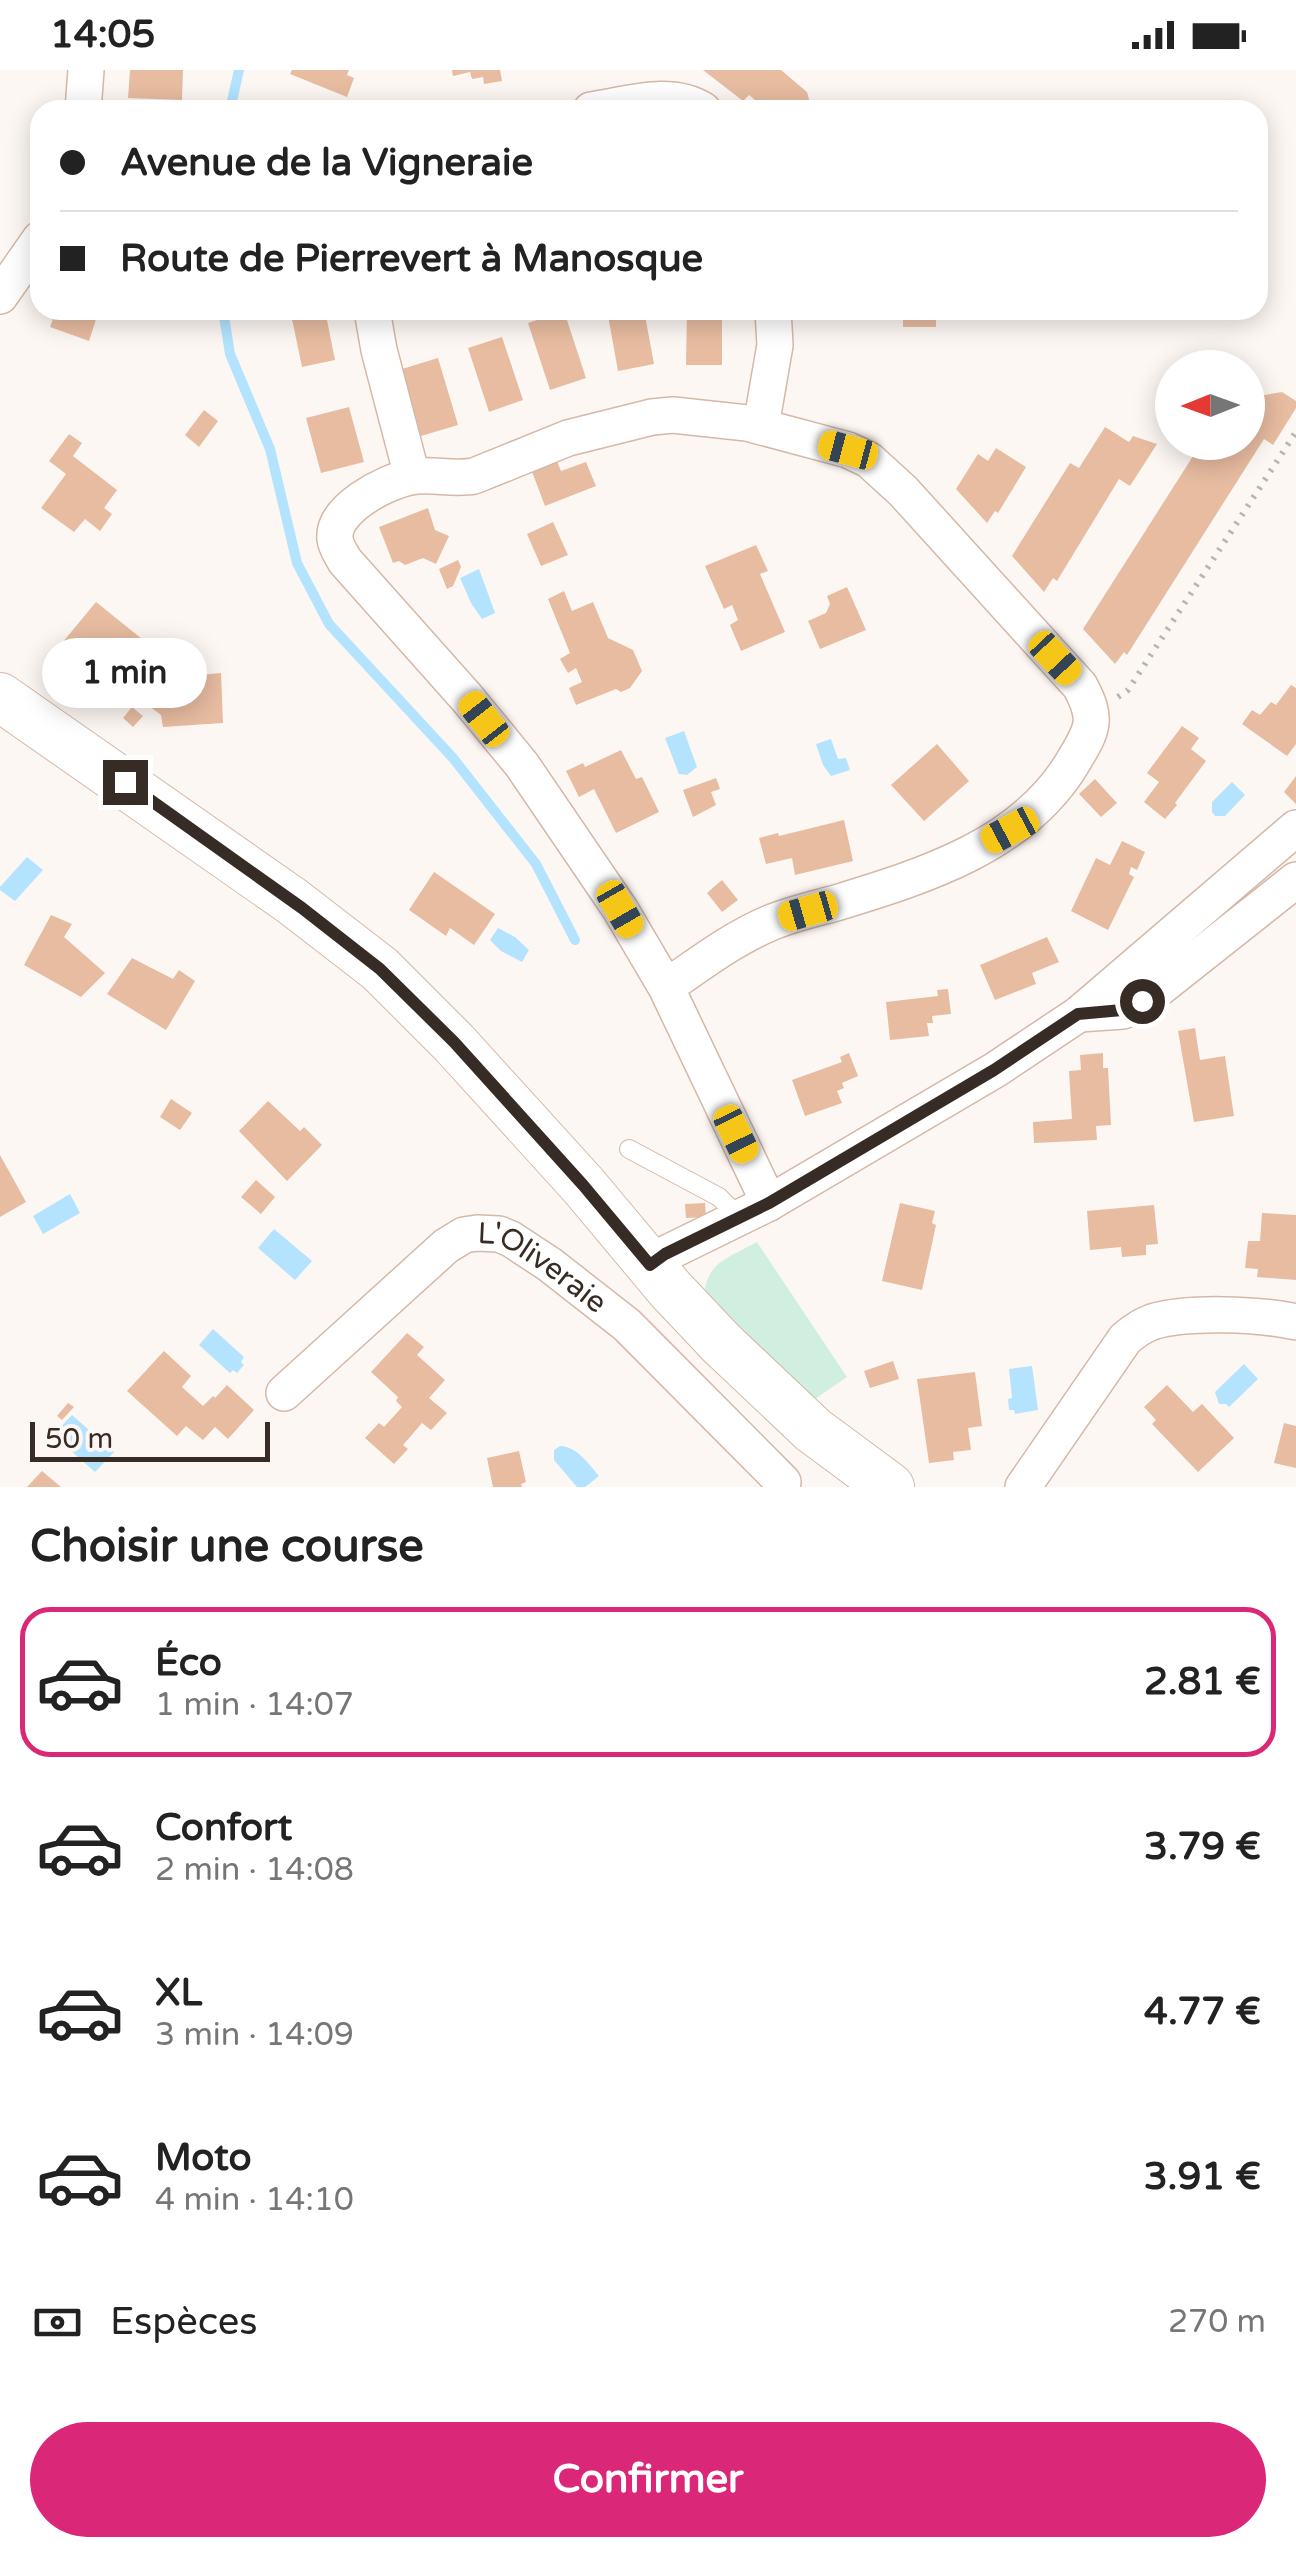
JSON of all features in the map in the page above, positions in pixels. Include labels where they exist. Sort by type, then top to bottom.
[{"type":"main road","points":[[0,698],[292,901],[380,969],[454,1042],[721,1342],[813,1430],[890,1487]]},
{"type":"street","points":[[84,100],[86,70]]},
{"type":"street","points":[[656,100],[682,100]]},
{"type":"street","points":[[0,296],[30,252]]},
{"type":"street","points":[[374,320],[412,476]]},
{"type":"street","points":[[761,426],[775,346],[774,320]]},
{"type":"street","points":[[666,987],[726,946],[774,921],[938,869],[1025,820],[1065,775],[1088,736],[1092,714],[1080,686],[882,471],[848,450],[761,426],[673,415],[568,438],[474,476],[412,476],[378,488],[351,508],[336,529],[335,543],[344,561],[522,764],[620,909],[666,987],[754,1210]]},
{"type":"street","points":[[650,1265],[754,1210],[994,1070],[1078,1014],[1296,828]]},
{"type":"street","points":[[1078,1014],[1122,1010],[1142,1001],[1296,880]]},
{"type":"street","name":"L'Oliveraie","points":[[284,1393],[446,1246],[477,1232],[499,1234],[549,1264],[627,1324],[782,1485]]},
{"type":"street","points":[[1023,1487],[1124,1339],[1138,1328],[1172,1318],[1227,1315],[1296,1322]]},
{"type":"street","points":[[782,1485],[813,1430]]},
{"type":"lane","points":[[629,1149],[719,1197],[754,1210]]},
{"type":"path","points":[[1092,714],[1128,690],[1296,432]]},
{"type":"green space","points":[[757,1242],[847,1377],[808,1404],[702,1307],[711,1272],[733,1254]]},
{"type":"water","points":[[479,569],[495,613],[482,619],[460,578]]},
{"type":"water","points":[[684,731],[697,767],[687,775],[679,774],[665,738]]},
{"type":"water","points":[[831,739],[838,759],[846,758],[850,770],[831,776],[816,744]]},
{"type":"water","points":[[1232,782],[1245,795],[1225,816],[1215,816],[1212,802]]},
{"type":"water","points":[[27,857],[43,870],[15,901],[0,887]]},
{"type":"water","points":[[498,928],[529,950],[522,962],[490,940]]},
{"type":"water","points":[[70,1194],[80,1213],[43,1234],[33,1216]]},
{"type":"water","points":[[274,1229],[312,1261],[295,1280],[258,1248]]},
{"type":"water","points":[[213,1329],[244,1357],[244,1365],[237,1373],[230,1373],[199,1345]]},
{"type":"water","points":[[1244,1364],[1258,1379],[1229,1407],[1219,1404],[1215,1392]]},
{"type":"water","points":[[1032,1366],[1038,1410],[1015,1414],[1009,1410],[1009,1369]]},
{"type":"water","points":[[72,1415],[114,1452],[95,1472],[53,1435]]},
{"type":"water","points":[[560,1446],[577,1452],[599,1476],[585,1487],[577,1487],[554,1460],[554,1450]]},
{"type":"building","points":[[130,70],[183,70],[182,100],[128,98]]},
{"type":"building","points":[[292,70],[349,70],[347,75],[354,78],[347,97],[290,74]]},
{"type":"building","points":[[452,70],[500,70],[502,81],[484,84],[483,77],[472,79],[470,72],[453,76]]},
{"type":"building","points":[[703,70],[781,70],[807,92],[809,100],[755,100],[749,95],[742,100]]},
{"type":"building","points":[[52,320],[96,320],[89,341],[50,327]]},
{"type":"building","points":[[292,320],[327,320],[335,360],[302,367]]},
{"type":"building","points":[[567,320],[586,378],[550,390],[528,323]]},
{"type":"building","points":[[609,320],[646,320],[654,364],[618,371]]},
{"type":"building","points":[[687,320],[722,320],[722,365],[686,365]]},
{"type":"building","points":[[903,320],[936,320],[936,327],[903,327]]},
{"type":"building","points":[[502,337],[523,400],[489,412],[468,348]]},
{"type":"building","points":[[438,358],[458,425],[421,436],[402,369]]},
{"type":"building","points":[[1282,392],[1296,401],[1296,408],[1273,445],[1265,440],[1265,395]]},
{"type":"building","points":[[349,407],[364,462],[321,473],[306,418]]},
{"type":"building","points":[[204,410],[218,421],[199,447],[185,435]]},
{"type":"building","points":[[1105,427],[1129,442],[1133,436],[1155,443],[1130,486],[1119,479],[1057,581],[1053,578],[1044,592],[1012,556],[1070,463],[1079,468]]},
{"type":"building","points":[[69,434],[82,443],[73,456],[117,490],[104,508],[112,514],[100,531],[85,519],[74,532],[41,508],[66,474],[49,461]]},
{"type":"building","points":[[996,448],[1026,467],[998,513],[995,511],[987,523],[956,489],[978,454],[988,461]]},
{"type":"building","points":[[556,459],[561,471],[586,462],[596,486],[545,506],[531,469]]},
{"type":"building","points":[[1191,460],[1251,460],[1127,655],[1124,652],[1115,664],[1083,629]]},
{"type":"building","points":[[428,508],[435,530],[449,536],[436,564],[423,558],[405,565],[393,563],[379,527]]},
{"type":"building","points":[[553,522],[568,555],[541,566],[527,534]]},
{"type":"building","points":[[756,545],[768,571],[760,574],[785,632],[741,651],[730,625],[738,620],[732,605],[724,609],[705,566]]},
{"type":"building","points":[[458,560],[461,567],[453,586],[447,589],[439,569]]},
{"type":"building","points":[[847,587],[866,630],[820,649],[808,621],[826,613],[830,604],[827,596]]},
{"type":"building","points":[[564,591],[572,611],[593,602],[608,638],[633,650],[642,671],[630,688],[621,692],[616,689],[576,705],[569,688],[582,682],[576,668],[568,673],[560,659],[570,653],[548,599]]},
{"type":"building","points":[[96,602],[147,643],[141,652],[158,665],[154,670],[168,678],[221,673],[223,723],[163,727],[161,715],[134,695],[131,699],[62,643]]},
{"type":"building","points":[[1291,685],[1296,688],[1296,744],[1287,756],[1242,724],[1252,710],[1260,715],[1271,702],[1276,705]]},
{"type":"building","points":[[132,707],[143,716],[133,727],[123,718]]},
{"type":"building","points":[[1182,726],[1199,738],[1191,749],[1206,761],[1165,819],[1144,802],[1159,782],[1147,773]]},
{"type":"building","points":[[937,744],[969,781],[924,821],[891,785]]},
{"type":"building","points":[[621,750],[636,779],[642,777],[659,812],[616,833],[594,789],[579,797],[566,771],[583,763],[585,767]]},
{"type":"building","points":[[1296,776],[1296,804],[1284,792]]},
{"type":"building","points":[[716,778],[720,789],[711,792],[716,805],[693,817],[683,790]]},
{"type":"building","points":[[1095,779],[1117,803],[1101,817],[1079,794]]},
{"type":"building","points":[[844,820],[853,861],[795,875],[792,858],[766,864],[759,838]]},
{"type":"building","points":[[1122,841],[1145,852],[1137,870],[1131,867],[1129,874],[1134,877],[1108,930],[1071,911],[1096,858],[1110,865]]},
{"type":"building","points":[[434,872],[495,914],[474,945],[450,928],[446,936],[409,910]]},
{"type":"building","points":[[722,880],[738,900],[722,912],[707,893]]},
{"type":"building","points":[[51,915],[72,924],[64,937],[105,973],[81,997],[24,965]]},
{"type":"building","points":[[1047,937],[1059,962],[1032,973],[1036,984],[995,1000],[980,965]]},
{"type":"building","points":[[132,958],[173,979],[179,970],[195,981],[166,1030],[107,994]]},
{"type":"building","points":[[948,989],[951,1014],[932,1016],[933,1023],[927,1023],[929,1036],[890,1040],[886,1002],[938,996],[937,990]]},
{"type":"building","points":[[1195,1028],[1200,1060],[1225,1056],[1234,1116],[1194,1122],[1178,1031]]},
{"type":"building","points":[[849,1053],[858,1076],[842,1083],[844,1088],[837,1091],[842,1103],[805,1116],[792,1080],[842,1062],[840,1057]]},
{"type":"building","points":[[1103,1053],[1103,1068],[1108,1068],[1111,1125],[1096,1126],[1097,1140],[1034,1143],[1033,1122],[1072,1119],[1069,1071],[1081,1070],[1080,1055]]},
{"type":"building","points":[[171,1099],[192,1113],[180,1130],[160,1117]]},
{"type":"building","points":[[268,1101],[300,1131],[304,1127],[322,1145],[287,1181],[239,1131]]},
{"type":"building","points":[[0,1155],[26,1202],[0,1217]]},
{"type":"building","points":[[256,1180],[275,1197],[261,1214],[241,1197]]},
{"type":"building","points":[[705,1203],[706,1217],[686,1218],[685,1204]]},
{"type":"building","points":[[900,1203],[935,1211],[932,1223],[936,1225],[922,1290],[882,1281]]},
{"type":"building","points":[[1154,1205],[1158,1244],[1146,1245],[1146,1255],[1122,1257],[1121,1247],[1090,1250],[1087,1211]]},
{"type":"building","points":[[1262,1213],[1296,1215],[1296,1280],[1257,1277],[1258,1269],[1245,1268],[1248,1241],[1260,1241]]},
{"type":"building","points":[[407,1333],[424,1347],[417,1355],[445,1380],[429,1398],[447,1413],[431,1430],[422,1423],[403,1445],[408,1449],[394,1464],[365,1438],[379,1423],[384,1427],[402,1407],[396,1401],[398,1397],[371,1372]]},
{"type":"building","points":[[164,1351],[191,1376],[182,1387],[203,1406],[227,1385],[254,1410],[228,1439],[215,1427],[203,1440],[186,1426],[177,1436],[127,1391]]},
{"type":"building","points":[[893,1361],[899,1379],[870,1388],[864,1371]]},
{"type":"building","points":[[975,1372],[982,1426],[968,1428],[971,1450],[953,1452],[954,1460],[929,1463],[917,1379]]},
{"type":"building","points":[[1167,1385],[1193,1412],[1202,1404],[1234,1438],[1198,1472],[1152,1424],[1156,1420],[1144,1407]]},
{"type":"building","points":[[68,1403],[74,1407],[62,1420],[57,1416]]},
{"type":"building","points":[[1284,1423],[1296,1426],[1296,1468],[1274,1463]]},
{"type":"building","points":[[519,1451],[526,1482],[522,1487],[493,1487],[487,1458]]},
{"type":"building","points":[[42,1471],[61,1487],[27,1487]]},
{"type":"waterway","points":[[232,100],[239,70]]},
{"type":"waterway","points":[[225,320],[230,354],[270,449],[297,563],[329,624],[453,758],[536,864],[575,940]]},
{"type":"route","points":[[125,782],[302,908],[380,969],[454,1042],[650,1265],[769,1203],[886,1135],[1078,1014],[1108,1013],[1142,1001]]}]
